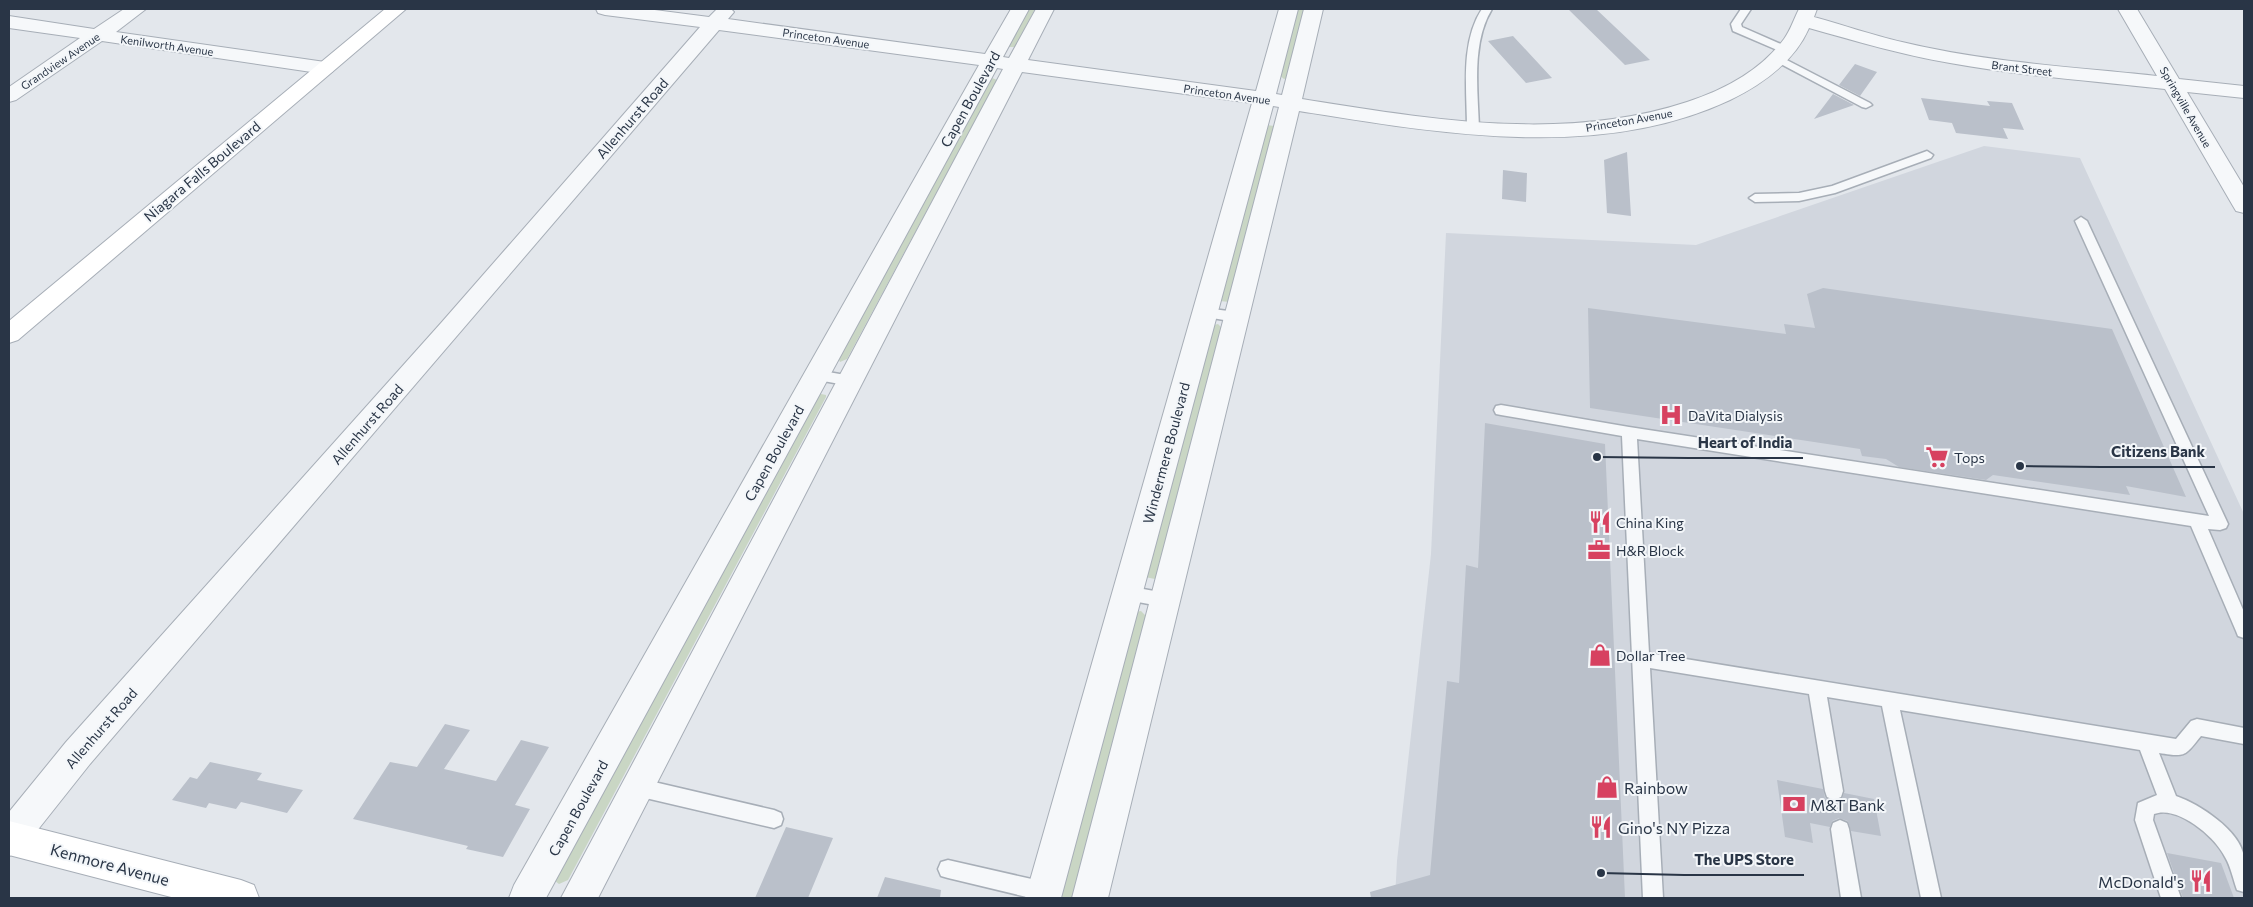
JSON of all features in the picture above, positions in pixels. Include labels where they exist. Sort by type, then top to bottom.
[{"type":"main road","name":"Niagara Falls Boulevard","points":[[9,334],[396,9]]},
{"type":"main road","name":"Kenmore Avenue","points":[[9,838],[241,898]]},
{"type":"street","name":"Grandview Avenue","points":[[9,96],[136,9]]},
{"type":"street","name":"Princeton Avenue","points":[[605,9],[720,16],[1004,63],[1472,129],[1570,130],[1645,120],[1679,112],[1736,89],[1759,75],[1783,54],[1806,14]]},
{"type":"street","name":"Capen Boulevard","points":[[579,898],[851,381],[1004,63],[1020,9]]},
{"type":"street","name":"Capen Boulevard","points":[[528,898],[817,375],[1004,63],[1045,9]]},
{"type":"street","name":"Windermere Boulevard","points":[[1090,898],[1236,317],[1277,101],[1290,9]]},
{"type":"street","name":"Windermere Boulevard","points":[[1044,895],[1205,313],[1277,101],[1314,9]]},
{"type":"street","name":"Springville Avenue","points":[[2128,9],[2244,206]]},
{"type":"street","name":"Brant Street","points":[[1806,14],[1891,45],[1949,57],[1999,65],[2244,92]]},
{"type":"street","name":"Allenhurst Road","points":[[9,838],[78,753],[457,321],[720,16]]},
{"type":"street","name":"Kenilworth Avenue","points":[[9,22],[325,68]]},
{"type":"lane","points":[[1472,129],[1476,31],[1480,15],[1487,9]]},
{"type":"lane","points":[[1746,9],[1736,24],[1737,29],[1783,54],[1866,105]]},
{"type":"lane","points":[[1755,198],[1799,198],[1835,189],[1927,155]]},
{"type":"lane","points":[[1501,410],[1629,432],[2220,524],[2081,221]]},
{"type":"lane","points":[[1205,313],[1236,317]]},
{"type":"lane","points":[[817,375],[851,381]]},
{"type":"lane","points":[[1629,432],[1653,898]]},
{"type":"lane","points":[[2197,521],[2244,631]]},
{"type":"lane","points":[[1127,593],[1165,600]]},
{"type":"lane","points":[[1641,659],[2180,748],[2197,728],[2244,736]]},
{"type":"lane","points":[[1817,688],[1834,791]]},
{"type":"lane","points":[[1889,700],[1931,898]]},
{"type":"lane","points":[[2146,742],[2169,803]]},
{"type":"lane","points":[[637,787],[774,819]]},
{"type":"lane","points":[[2171,898],[2144,820],[2145,809],[2155,804],[2169,803],[2182,807],[2222,837],[2232,849],[2244,882]]},
{"type":"lane","points":[[1840,829],[1851,898]]},
{"type":"lane","points":[[948,869],[1044,895]]},
{"type":"shaded area","points":[[1984,146],[2080,158],[2244,514],[2244,898],[1395,898],[1397,861],[1431,554],[1446,233],[1696,245]]},
{"type":"green space","points":[[1028,9],[1035,9],[1015,47],[1008,47]]},
{"type":"green space","points":[[1297,9],[1308,9],[1290,77],[1284,79],[1279,75]]},
{"type":"green space","points":[[992,78],[997,80],[847,359],[840,362],[838,358]]},
{"type":"green space","points":[[1267,125],[1275,126],[1229,302],[1220,301]]},
{"type":"green space","points":[[1218,324],[1223,329],[1159,575],[1155,579],[1145,577],[1214,325]]},
{"type":"green space","points":[[818,395],[826,395],[826,397],[568,880],[559,884],[555,881],[556,877]]},
{"type":"green space","points":[[1141,611],[1148,618],[1074,898],[1054,898],[1132,615]]},
{"type":"building","points":[[1568,9],[1596,9],[1650,60],[1625,65]]},
{"type":"building","points":[[1513,36],[1552,78],[1526,83],[1488,41]]},
{"type":"building","points":[[1855,64],[1877,72],[1860,96],[1839,85]]},
{"type":"building","points":[[1833,94],[1854,105],[1814,119]]},
{"type":"building","points":[[1921,98],[1990,106],[1987,101],[2012,103],[2024,130],[2003,128],[2008,139],[1956,133],[1952,123],[1929,120]]},
{"type":"building","points":[[1627,152],[1631,216],[1607,213],[1604,160]]},
{"type":"building","points":[[1503,170],[1527,173],[1526,202],[1502,199]]},
{"type":"building","points":[[1823,288],[2112,329],[2186,497],[2126,486],[2130,495],[1993,475],[1986,480],[1899,467],[1886,459],[1862,456],[1860,449],[1590,408],[1588,308],[1786,334],[1784,324],[1815,328],[1807,294]]},
{"type":"building","points":[[1485,423],[1605,444],[1625,898],[1371,898],[1370,892],[1430,875],[1447,681],[1459,683],[1466,565],[1478,568]]},
{"type":"building","points":[[445,724],[470,730],[444,769],[496,781],[521,740],[549,747],[515,805],[530,809],[503,857],[466,849],[468,846],[353,819],[390,762],[417,767]]},
{"type":"building","points":[[210,762],[262,773],[257,780],[303,790],[287,813],[241,802],[236,809],[209,803],[206,808],[172,800],[190,777],[197,779]]},
{"type":"building","points":[[1777,780],[1823,789],[1825,798],[1833,802],[1842,799],[1844,793],[1874,799],[1881,836],[1851,831],[1848,821],[1839,818],[1832,821],[1830,827],[1810,823],[1813,843],[1785,837]]},
{"type":"building","points":[[786,827],[833,838],[808,898],[755,898]]},
{"type":"building","name":"McDonald's","points":[[2167,853],[2221,863],[2234,898],[2183,898]]},
{"type":"building","points":[[885,877],[941,890],[940,898],[877,898]]},
{"type":"place","name":"DaVita Dialysis","points":[[1671,415]]},
{"type":"place","name":"Heart of India","points":[[1597,457]]},
{"type":"place","name":"Tops","points":[[1937,457]]},
{"type":"place","name":"Citizens Bank","points":[[2020,466]]},
{"type":"place","name":"China King","points":[[1600,522]]},
{"type":"place","name":"H&R Block","points":[[1599,550]]},
{"type":"place","name":"Dollar Tree","points":[[1600,655]]},
{"type":"place","name":"Rainbow","points":[[1607,787]]},
{"type":"place","name":"M&T Bank","points":[[1794,804]]},
{"type":"place","name":"Gino's NY Pizza","points":[[1601,827]]},
{"type":"place","name":"The UPS Store","points":[[1601,873]]},
{"type":"place","name":"McDonald's","points":[[2201,881]]}]
